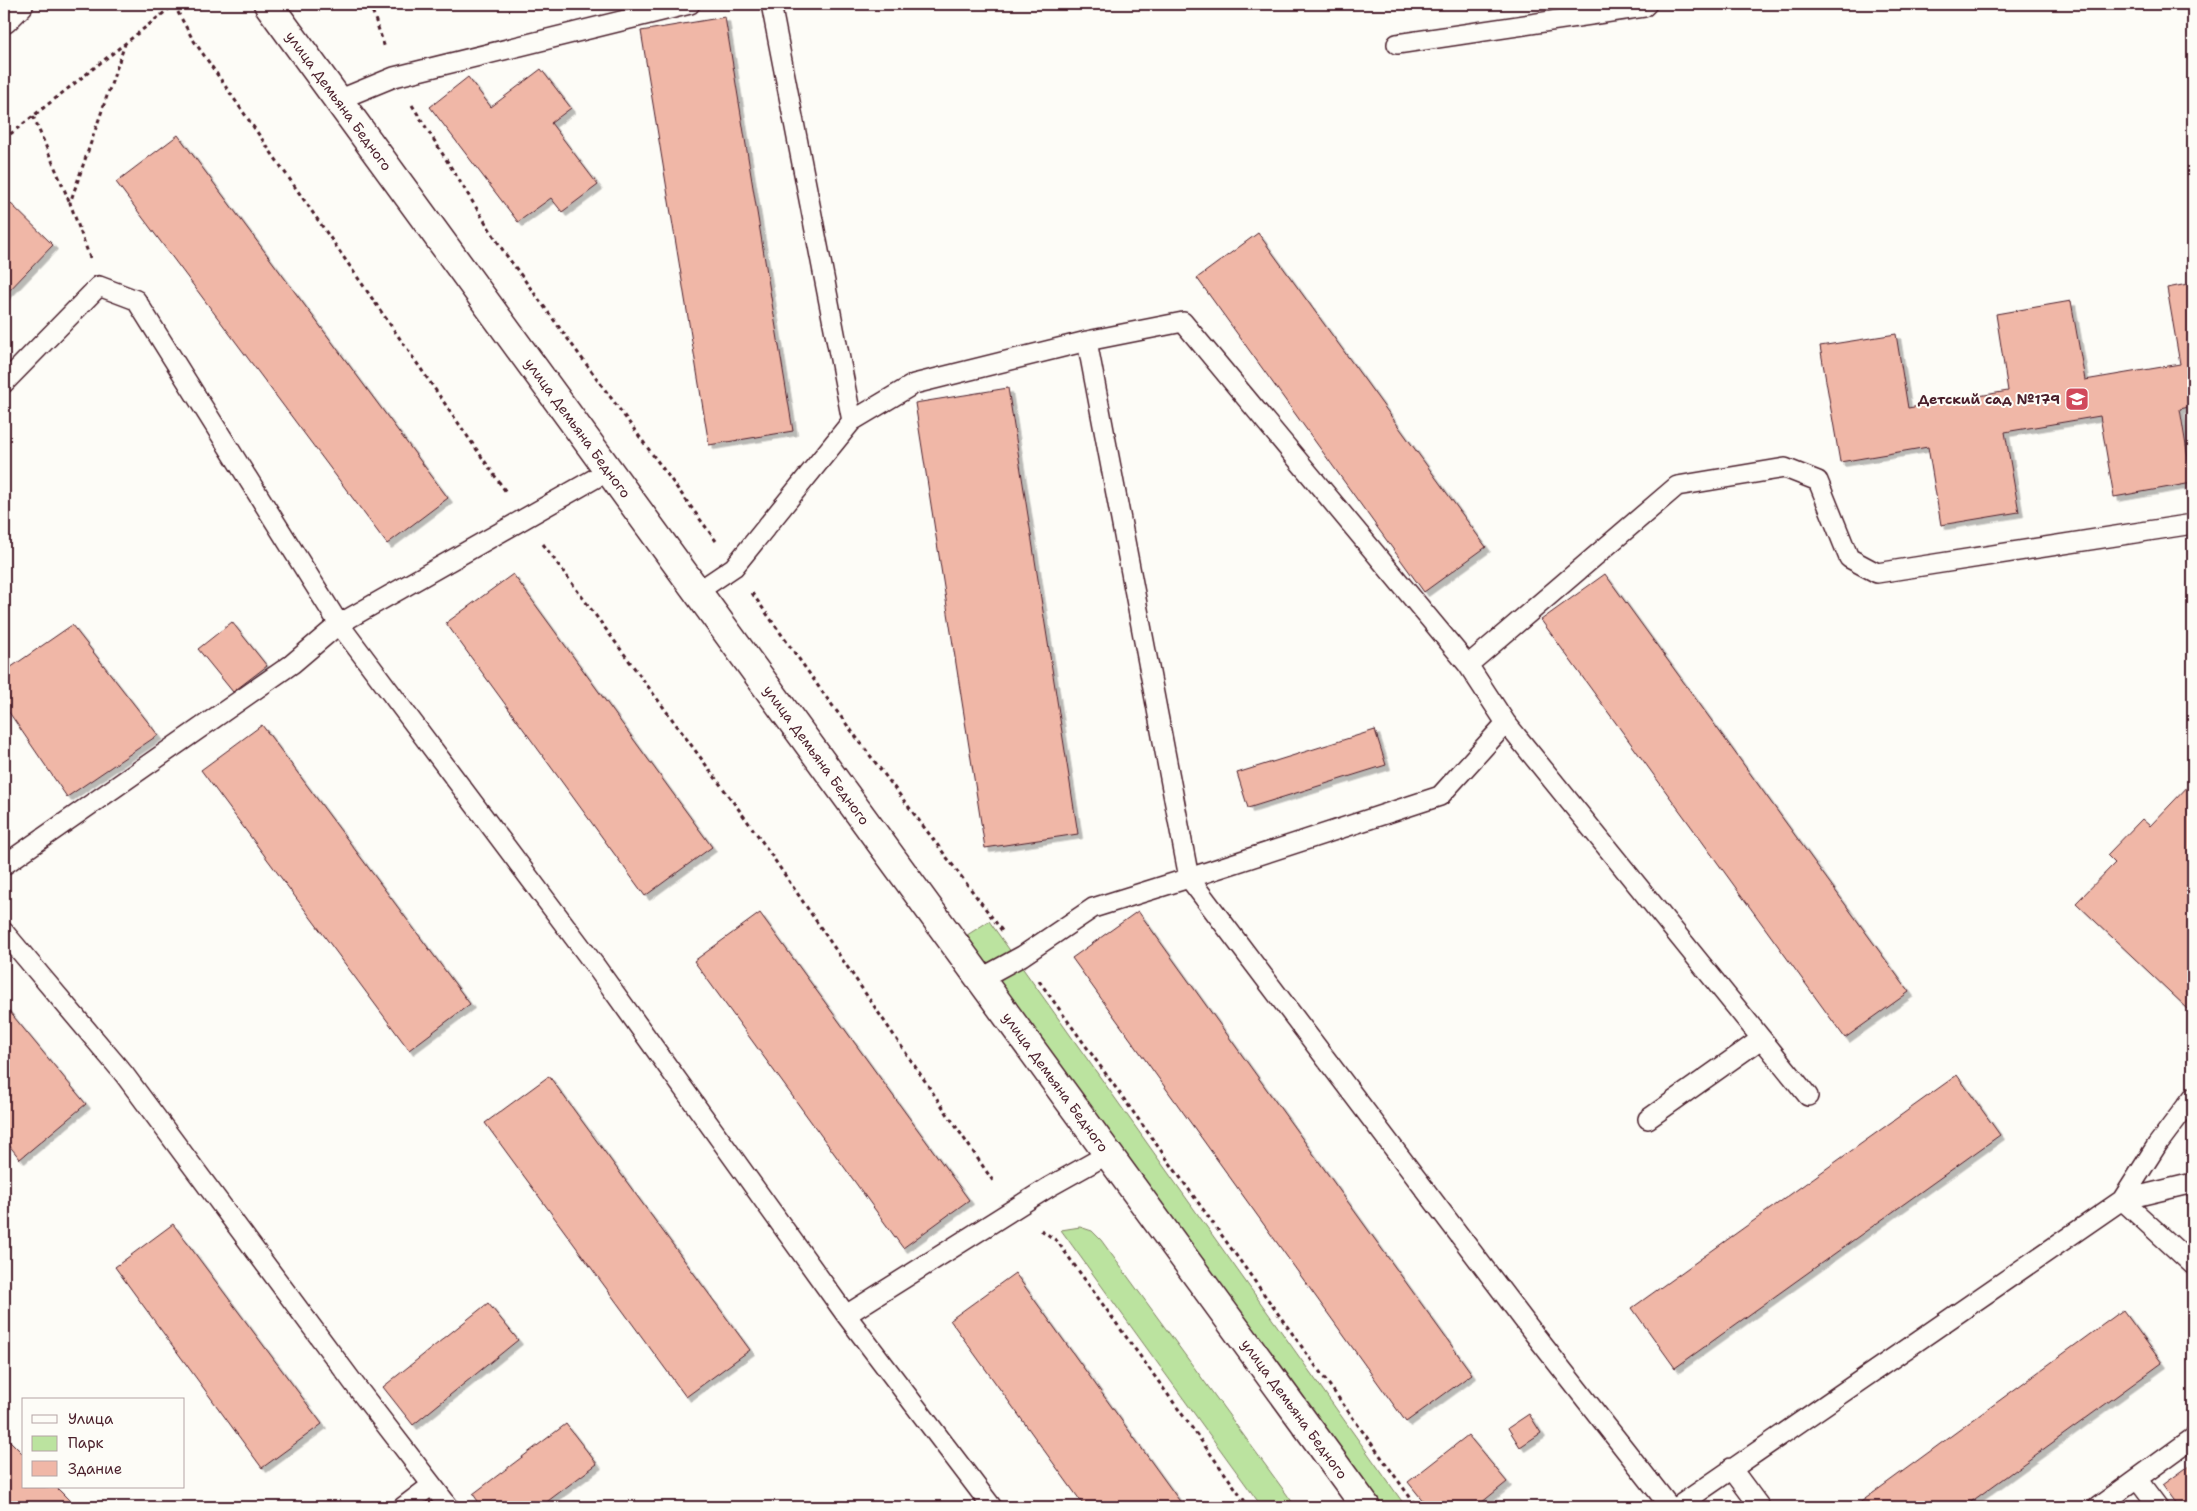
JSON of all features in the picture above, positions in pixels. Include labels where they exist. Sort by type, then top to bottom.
[{"type":"street","points":[[4,19],[19,4]]},
{"type":"street","name":"улица Демьяна Бедного","points":[[268,4],[1366,1507]]},
{"type":"lane","points":[[338,100],[394,77],[690,4]]},
{"type":"lane","points":[[771,4],[852,421]]},
{"type":"lane","points":[[1397,44],[1644,7],[1647,4]]},
{"type":"lane","points":[[4,383],[99,286],[136,300],[339,624],[594,964],[846,1315],[992,1507]]},
{"type":"lane","points":[[697,592],[734,566],[852,421],[914,384],[1087,341],[1183,322],[1468,665],[1506,723],[1808,1096]]},
{"type":"lane","points":[[1087,341],[1189,878],[1379,1126],[1535,1335],[1670,1507]]},
{"type":"lane","points":[[1468,665],[1677,486],[1785,468],[1818,481],[1849,558],[1876,573],[2193,524]]},
{"type":"lane","points":[[4,865],[292,664],[339,624],[524,517],[608,471]]},
{"type":"lane","points":[[980,979],[1022,956],[1093,908],[1440,796],[1506,723]]},
{"type":"lane","points":[[4,932],[124,1074],[449,1507]]},
{"type":"lane","points":[[1648,1119],[1761,1038]]},
{"type":"lane","points":[[2122,1200],[2157,1145],[2193,1097]]},
{"type":"lane","points":[[846,1315],[1049,1187],[1108,1154]]},
{"type":"lane","points":[[1677,1507],[2122,1200],[2193,1183]]},
{"type":"lane","points":[[2122,1200],[2193,1265]]},
{"type":"lane","points":[[2098,1507],[2193,1438]]},
{"type":"lane","points":[[1731,1468],[1760,1507]]},
{"type":"lane","points":[[2137,1479],[2158,1507]]},
{"type":"lane","points":[[403,1507],[432,1485]]},
{"type":"path","points":[[4,139],[175,4],[192,38],[524,517],[759,837],[1012,1210],[1057,1240],[1249,1507]]},
{"type":"path","points":[[370,4],[394,77],[504,252],[734,566],[826,697],[1022,956],[1417,1507]]},
{"type":"path","points":[[70,203],[125,44]]},
{"type":"path","points":[[33,116],[70,203],[99,286]]},
{"type":"green space","points":[[989,921],[1406,1507],[1371,1507],[961,939]]},
{"type":"green space","points":[[1080,1227],[1092,1231],[1101,1240],[1296,1507],[1262,1507],[1061,1230]]},
{"type":"building","points":[[725,17],[793,431],[709,445],[641,31]]},
{"type":"building","points":[[541,69],[571,108],[551,123],[598,185],[562,212],[551,198],[518,222],[430,107],[468,77],[491,107]]},
{"type":"building","points":[[178,135],[448,498],[387,544],[116,182]]},
{"type":"building","points":[[4,197],[53,245],[4,296]]},
{"type":"building","points":[[1258,233],[1486,547],[1424,592],[1197,278]]},
{"type":"building","name":"Детский сад №179","points":[[2193,283],[2193,406],[2180,409],[2192,483],[2114,497],[2100,416],[2005,432],[2019,512],[1941,525],[1928,447],[1840,462],[1820,346],[1896,334],[1908,408],[2008,391],[1996,314],[2071,301],[2085,380],[2180,364],[2167,288]]},
{"type":"building","points":[[1008,388],[1078,834],[985,848],[915,403]]},
{"type":"building","points":[[513,574],[712,847],[645,896],[446,623]]},
{"type":"building","points":[[1605,574],[1909,992],[1845,1038],[1541,620]]},
{"type":"building","points":[[232,622],[267,666],[233,692],[198,649]]},
{"type":"building","points":[[72,625],[158,735],[67,797],[4,705],[4,672]]},
{"type":"building","points":[[262,725],[470,1004],[409,1050],[201,770]]},
{"type":"building","points":[[1375,730],[1386,765],[1248,808],[1237,773]]},
{"type":"building","points":[[2193,781],[2193,879],[2186,886],[2193,893],[2193,1003],[2188,1009],[2076,903],[2115,863],[2107,855],[2142,819],[2150,826]]},
{"type":"building","points":[[1138,911],[1472,1374],[1406,1422],[1072,958]]},
{"type":"building","points":[[760,913],[969,1200],[903,1248],[694,961]]},
{"type":"building","points":[[4,1005],[86,1104],[20,1159],[4,1139]]},
{"type":"building","points":[[1957,1075],[2000,1135],[1675,1368],[1632,1308]]},
{"type":"building","points":[[549,1076],[750,1350],[686,1397],[485,1123]]},
{"type":"building","points":[[173,1224],[322,1424],[262,1468],[115,1267]]},
{"type":"building","points":[[1015,1273],[1184,1507],[1085,1507],[950,1320]]},
{"type":"building","points":[[488,1303],[518,1340],[413,1425],[383,1387]]},
{"type":"building","points":[[2123,1310],[2162,1363],[1964,1507],[1854,1507]]},
{"type":"building","points":[[1529,1414],[1541,1433],[1520,1447],[1508,1428]]},
{"type":"building","points":[[566,1424],[597,1464],[540,1507],[482,1507],[473,1494]]},
{"type":"building","points":[[4,1435],[22,1453],[22,1488],[57,1488],[76,1507],[4,1507]]},
{"type":"building","points":[[1468,1435],[1507,1482],[1476,1507],[1428,1507],[1408,1482]]},
{"type":"building","points":[[2193,1463],[2193,1507],[2179,1507],[2163,1485]]},
{"type":"place","name":"Детский сад №179","points":[[2077,399]]}]
